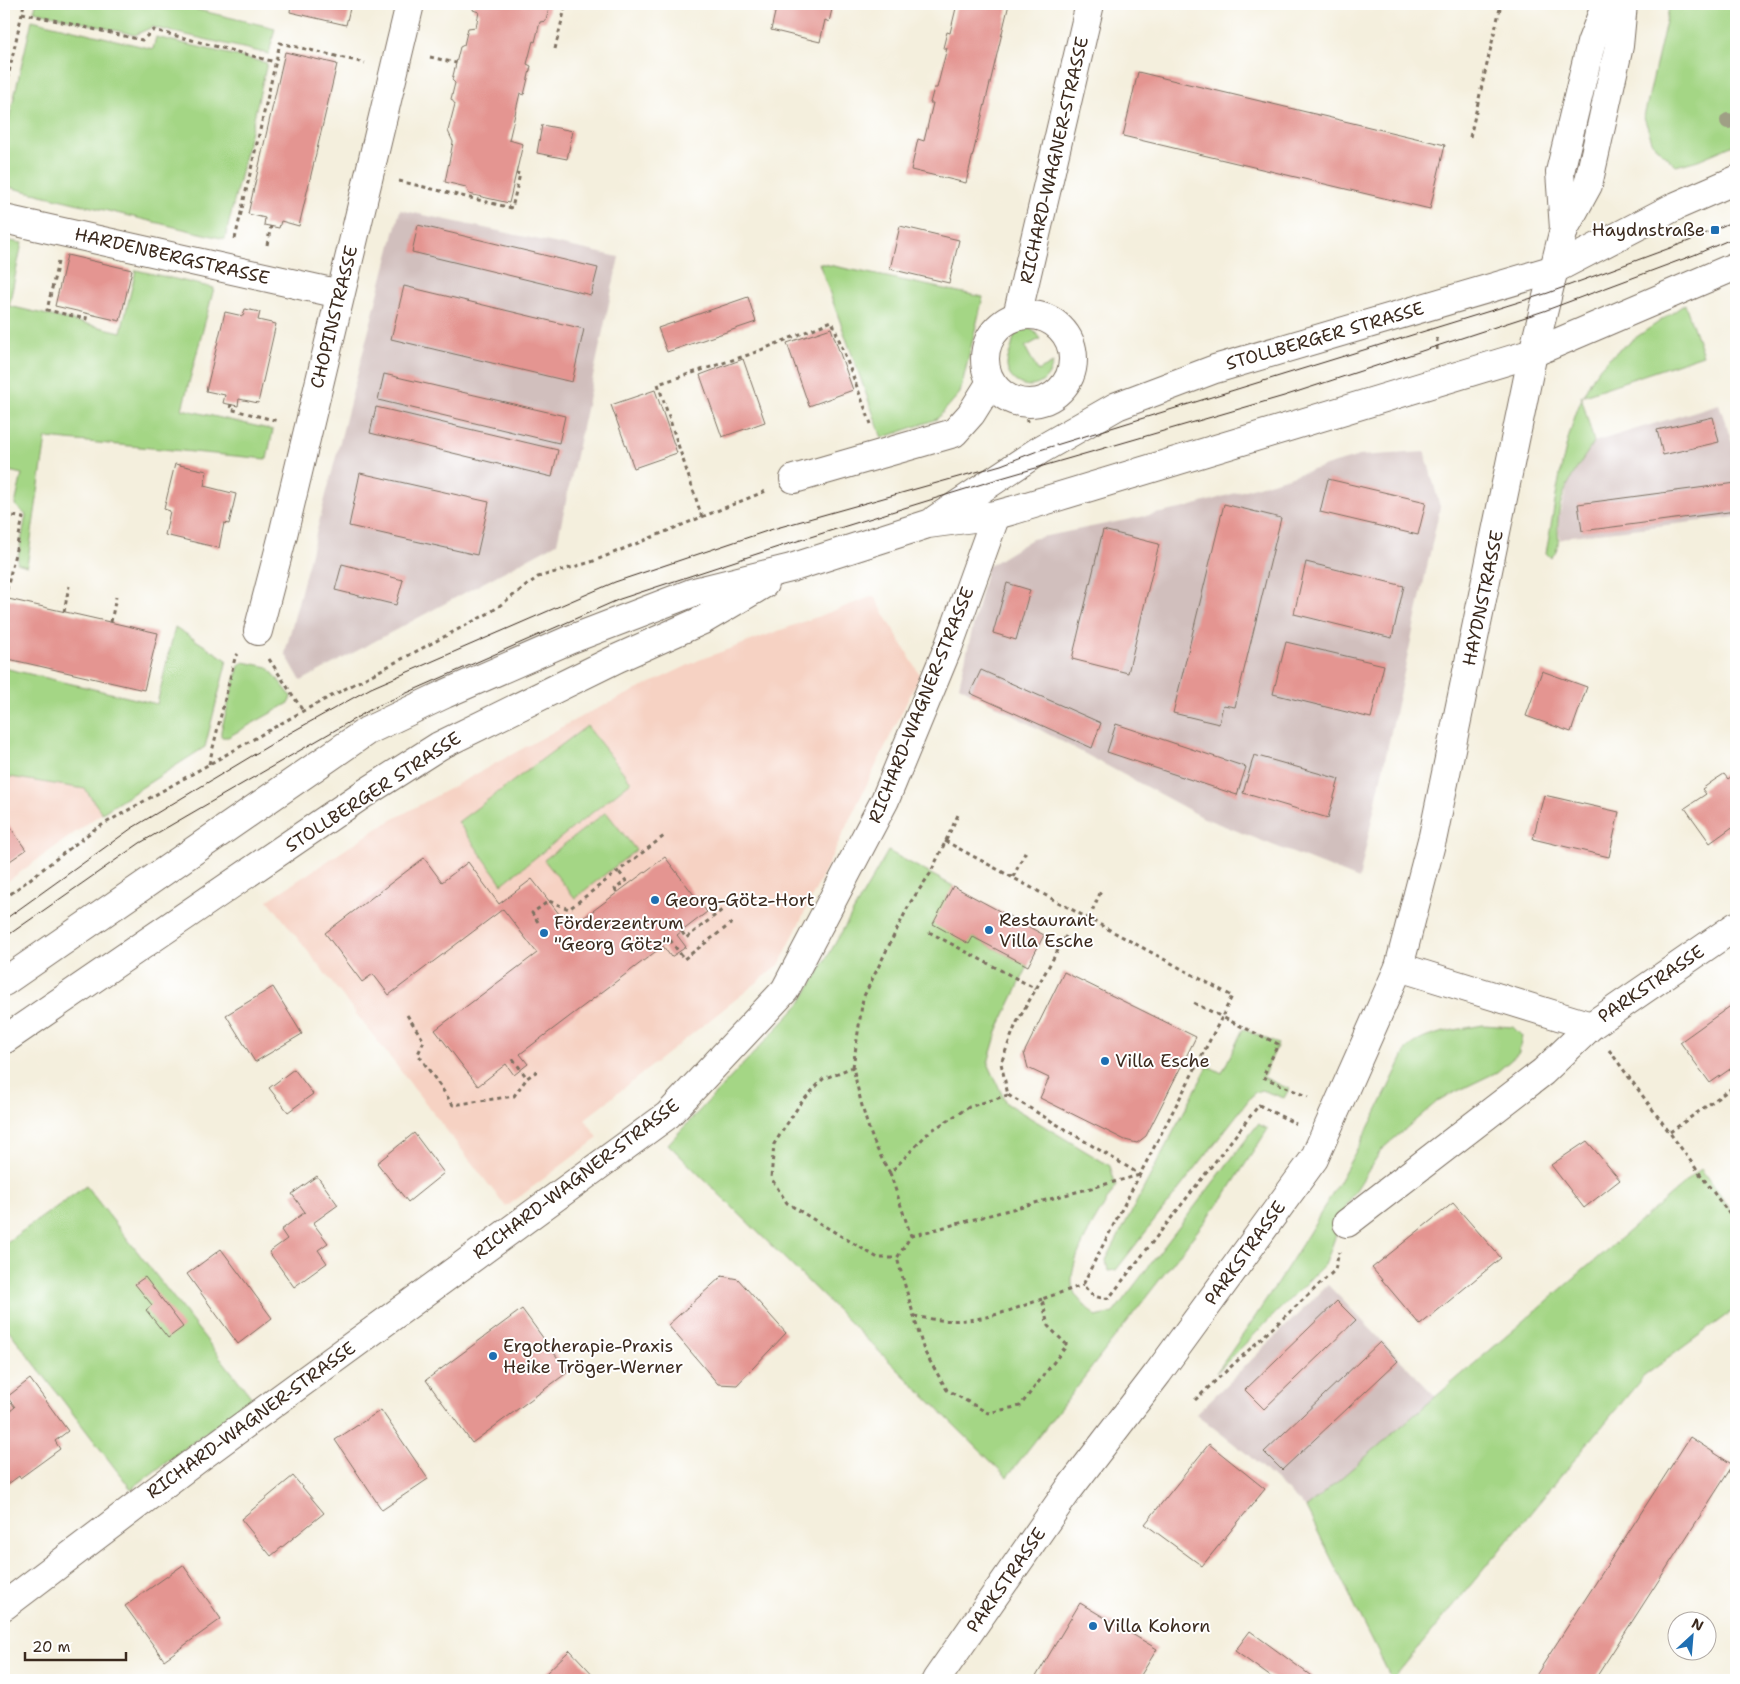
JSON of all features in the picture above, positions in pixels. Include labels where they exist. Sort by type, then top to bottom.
[{"type":"street","name":"CHOPINSTRASSE","points":[[258,631],[410,4]]},
{"type":"street","name":"RICHARD-WAGNER-STRASSE","points":[[1017,316],[1090,4]]},
{"type":"street","name":"HAYDNSTRASSE","points":[[1564,229],[1560,172],[1591,43],[1606,4]]},
{"type":"street","name":"HAYDNSTRASSE","points":[[1399,968],[1433,836],[1533,353],[1564,229],[1588,185],[1619,46],[1623,4]]},
{"type":"street","name":"STOLLBERGER STRASSE","points":[[928,524],[1040,450],[1117,406],[1215,369],[1555,268],[1676,206],[1736,180]]},
{"type":"street","name":"HARDENBERGSTRASSE","points":[[4,219],[340,294]]},
{"type":"street","name":"STOLLBERGER STRASSE","points":[[4,982],[367,731],[569,640],[694,592],[791,568],[928,524],[996,515],[1533,353],[1736,266]]},
{"type":"street","points":[[1017,316],[1040,316],[1058,327],[1068,340],[1072,351],[1070,374],[1055,394],[1037,402],[1014,400],[1004,396],[991,382],[984,361],[991,336],[1003,323],[1017,316]]},
{"type":"street","points":[[794,479],[882,452],[954,434],[971,414],[991,382]]},
{"type":"street","name":"RICHARD-WAGNER-STRASSE","points":[[4,1606],[199,1458],[668,1114],[785,990],[885,800],[949,646],[996,515]]},
{"type":"street","name":"STOLLBERGER STRASSE","points":[[4,1040],[362,795],[439,746],[618,658],[703,620],[791,568]]},
{"type":"street","name":"PARKSTRASSE","points":[[1348,1223],[1543,1072],[1591,1026],[1736,926]]},
{"type":"street","name":"PARKSTRASSE","points":[[936,1680],[1069,1489],[1158,1373],[1314,1159],[1399,968],[1591,1026]]},
{"type":"path","points":[[4,95],[24,4]]},
{"type":"path","points":[[555,49],[566,4]]},
{"type":"path","points":[[1470,137],[1501,4]]},
{"type":"path","points":[[22,13],[142,40],[154,30],[276,62]]},
{"type":"path","points":[[228,269],[280,43],[394,70]]},
{"type":"path","points":[[4,56],[12,58]]},
{"type":"path","points":[[272,77],[279,79]]},
{"type":"path","points":[[260,131],[266,132]]},
{"type":"path","points":[[369,174],[512,208],[520,174],[516,173]]},
{"type":"path","points":[[65,233],[48,310],[86,319],[87,313]]},
{"type":"path","points":[[702,517],[658,384],[751,354],[832,321],[882,452]]},
{"type":"path","points":[[231,404],[230,410],[308,428]]},
{"type":"path","points":[[4,899],[95,829],[303,711],[491,612],[538,577],[591,562],[794,479]]},
{"type":"path","points":[[5,598],[23,518],[13,516]]},
{"type":"path","points":[[64,612],[69,586]]},
{"type":"path","points":[[111,622],[116,597]]},
{"type":"path","points":[[208,764],[235,658],[258,631],[271,666],[303,711]]},
{"type":"path","points":[[911,1236],[890,1173],[874,1148],[863,1114],[853,1067],[862,998],[910,903],[930,874],[958,815]]},
{"type":"path","points":[[538,922],[532,913],[549,900],[569,909],[664,836]]},
{"type":"path","points":[[914,1316],[940,1322],[988,1318],[1083,1285],[1232,996],[945,841]]},
{"type":"path","points":[[1013,877],[1026,851]]},
{"type":"path","points":[[618,892],[615,889],[626,882],[619,872]]},
{"type":"path","points":[[1089,918],[1101,891]]},
{"type":"path","points":[[682,932],[686,938],[722,910]]},
{"type":"path","points":[[670,940],[684,959],[732,923]]},
{"type":"path","points":[[929,932],[1036,989]]},
{"type":"path","points":[[1066,936],[1016,1024],[1001,1063],[1008,1095],[1141,1175]]},
{"type":"path","points":[[1194,1003],[1278,1044],[1263,1077],[1289,1089]]},
{"type":"path","points":[[407,1015],[424,1041],[418,1054],[453,1105],[514,1096],[528,1078],[539,1070]]},
{"type":"path","points":[[1591,1026],[1736,1223]]},
{"type":"path","points":[[513,1059],[528,1078]]},
{"type":"path","points":[[853,1067],[823,1079],[800,1104],[774,1144],[772,1178],[787,1203],[816,1222],[878,1258],[897,1258]]},
{"type":"path","points":[[1670,1132],[1736,1085]]},
{"type":"path","points":[[890,1173],[929,1132],[969,1108],[1008,1095]]},
{"type":"path","points":[[1083,1285],[1090,1294],[1099,1299],[1109,1298],[1259,1105],[1324,1137]]},
{"type":"path","points":[[1042,1299],[1048,1326],[1066,1345],[1020,1406],[988,1413],[947,1390],[924,1351],[897,1258],[911,1236],[1141,1175]]},
{"type":"path","points":[[1195,1400],[1335,1270],[1348,1223]]},
{"type":"shaded area","points":[[400,210],[619,257],[557,543],[301,681],[285,653]]},
{"type":"shaded area","points":[[1719,404],[1736,454],[1736,517],[1571,536],[1560,540],[1558,520],[1568,484],[1594,442]]},
{"type":"shaded area","points":[[1425,452],[1440,507],[1359,879],[1204,818],[959,686],[987,567],[1032,539],[1185,508],[1359,456]]},
{"type":"shaded area","name":"Förderzentrum \"Georg Götz\"","points":[[874,596],[920,675],[779,965],[585,1119],[598,1138],[506,1207],[268,900],[381,826],[584,715],[699,660]]},
{"type":"shaded area","points":[[4,776],[85,789],[102,813],[4,884]]},
{"type":"shaded area","points":[[1328,1285],[1437,1398],[1306,1508],[1247,1454],[1196,1414]]},
{"type":"green space","points":[[36,4],[172,4],[275,28],[269,54],[152,27],[135,35],[34,11]]},
{"type":"green space","points":[[1670,4],[1736,4],[1736,144],[1698,160],[1676,166],[1653,144],[1644,117]]},
{"type":"green space","points":[[32,20],[153,49],[156,37],[267,63],[225,239],[4,186],[4,141]]},
{"type":"green space","points":[[4,240],[22,243],[9,306],[121,332],[136,270],[214,288],[182,409],[273,430],[267,459],[46,438],[27,566],[17,563],[26,515],[15,505],[22,474],[4,470]]},
{"type":"green space","points":[[819,263],[983,297],[960,393],[937,419],[882,438]]},
{"type":"green space","points":[[1685,304],[1703,355],[1584,395],[1594,376],[1608,359]]},
{"type":"green space","points":[[1028,328],[1035,332],[1040,339],[1025,347],[1038,371],[1053,363],[1049,374],[1042,382],[1027,386],[1019,384],[1013,379],[1007,365],[1015,336],[1018,331]]},
{"type":"green space","points":[[1582,399],[1594,442],[1576,470],[1562,499],[1558,521],[1558,545],[1551,558],[1546,553],[1559,478],[1565,450]]},
{"type":"green space","points":[[175,627],[227,660],[205,747],[102,813],[85,789],[4,776],[4,668],[157,704]]},
{"type":"green space","points":[[244,662],[268,667],[291,696],[289,703],[228,737],[221,737],[239,665]]},
{"type":"green space","points":[[587,726],[631,782],[502,884],[458,822]]},
{"type":"green space","points":[[606,812],[636,850],[575,898],[544,860]]},
{"type":"green space","points":[[888,851],[953,886],[969,943],[973,937],[1028,966],[998,1029],[988,1063],[1006,1103],[1110,1166],[1116,1186],[1093,1223],[1073,1269],[1072,1283],[1075,1294],[1096,1317],[1113,1313],[1258,1124],[1268,1129],[1226,1194],[1007,1477],[668,1144],[801,1003]]},
{"type":"green space","points":[[1483,1025],[1513,1027],[1522,1036],[1519,1053],[1497,1072],[1439,1100],[1382,1149],[1346,1206],[1326,1263],[1216,1373],[1269,1296],[1319,1216],[1365,1135],[1406,1050],[1413,1044],[1432,1035]]},
{"type":"green space","points":[[1243,1029],[1278,1044],[1263,1077],[1289,1089],[1284,1098],[1261,1090],[1254,1093],[1116,1270],[1108,1271],[1106,1260],[1208,1066],[1222,1073]]},
{"type":"green space","points":[[1701,1169],[1736,1217],[1736,1308],[1643,1377],[1392,1680],[1306,1508]]},
{"type":"green space","points":[[86,1186],[252,1398],[131,1489],[4,1324],[4,1244]]},
{"type":"building","points":[[291,4],[351,4],[346,25],[290,12]]},
{"type":"building","points":[[474,4],[550,4],[546,21],[540,22],[535,42],[533,41],[527,64],[531,66],[524,95],[520,93],[509,140],[523,144],[509,203],[469,194],[466,187],[445,182],[453,142],[448,131],[455,104],[451,99],[455,83],[452,80],[460,47],[464,45],[468,28],[476,27],[479,12],[473,10]]},
{"type":"building","points":[[777,4],[833,5],[829,22],[825,20],[820,42],[771,30]]},
{"type":"building","points":[[957,4],[1009,4],[966,183],[911,170],[918,139],[924,141],[933,103],[930,103],[934,88],[937,88],[947,48],[943,48],[947,32],[950,33]]},
{"type":"building","points":[[285,52],[337,64],[299,226],[281,221],[279,228],[264,225],[265,218],[248,214]]},
{"type":"building","points":[[1138,72],[1445,145],[1430,209],[1123,136]]},
{"type":"building","points":[[542,125],[573,131],[567,159],[537,153]]},
{"type":"building","points":[[418,225],[598,268],[591,295],[412,252]]},
{"type":"building","points":[[900,226],[959,240],[949,283],[890,269]]},
{"type":"building","points":[[67,255],[132,270],[120,321],[55,306]]},
{"type":"building","points":[[404,286],[584,329],[572,382],[391,339]]},
{"type":"building","points":[[748,297],[756,322],[667,352],[658,328]]},
{"type":"building","points":[[245,309],[260,312],[258,320],[276,324],[258,403],[239,399],[238,406],[223,403],[225,395],[206,391],[225,312],[243,316]]},
{"type":"building","points":[[831,328],[853,390],[809,406],[787,343]]},
{"type":"building","points":[[743,359],[765,422],[722,437],[700,375]]},
{"type":"building","points":[[384,374],[565,416],[559,443],[378,400]]},
{"type":"building","points":[[655,390],[677,453],[634,468],[611,405]]},
{"type":"building","points":[[376,407],[558,450],[552,477],[370,433]]},
{"type":"building","points":[[1713,417],[1719,442],[1663,455],[1657,430]]},
{"type":"building","points":[[175,464],[207,471],[204,486],[236,494],[229,524],[224,523],[219,548],[165,535],[170,511],[164,509]]},
{"type":"building","points":[[360,473],[489,502],[477,555],[349,526]]},
{"type":"building","points":[[1328,479],[1426,502],[1418,535],[1320,512]]},
{"type":"building","points":[[1736,483],[1736,511],[1582,531],[1578,504]]},
{"type":"building","points":[[1224,504],[1281,518],[1235,707],[1223,705],[1219,724],[1173,713]]},
{"type":"building","points":[[1103,530],[1159,544],[1128,673],[1072,659]]},
{"type":"building","points":[[1306,562],[1404,586],[1392,638],[1294,614]]},
{"type":"building","points":[[342,564],[403,580],[396,605],[335,590]]},
{"type":"building","points":[[1007,583],[1030,590],[1016,640],[993,633]]},
{"type":"building","points":[[4,598],[158,633],[144,690],[4,658]]},
{"type":"building","points":[[1286,642],[1384,665],[1371,718],[1273,694]]},
{"type":"building","points":[[981,670],[1101,723],[1092,748],[970,693]]},
{"type":"building","points":[[1542,671],[1587,687],[1571,732],[1526,716]]},
{"type":"building","points":[[1116,724],[1246,767],[1237,795],[1107,752]]},
{"type":"building","points":[[1254,755],[1339,779],[1328,818],[1243,793]]},
{"type":"building","points":[[1736,773],[1736,828],[1733,830],[1731,828],[1710,843],[1685,808],[1706,794],[1702,789],[1713,781],[1724,774],[1728,779]]},
{"type":"building","points":[[1544,795],[1619,812],[1609,857],[1533,839]]},
{"type":"building","points":[[4,818],[26,850],[4,865]]},
{"type":"building","points":[[665,857],[707,912],[677,935],[686,947],[671,957],[663,946],[520,1054],[528,1064],[514,1075],[506,1064],[478,1086],[435,1030],[537,953],[503,909],[389,995],[373,974],[362,982],[325,933],[424,858],[442,882],[468,862],[499,904],[532,879],[570,928]]},
{"type":"building","name":"Restaurant Villa Esche","points":[[953,886],[1044,935],[1028,966],[973,937],[969,944],[933,924]]},
{"type":"building","name":"Villa Esche","points":[[1064,972],[1196,1037],[1146,1136],[1137,1143],[1125,1140],[1040,1098],[1049,1078],[1028,1068],[1024,1053]]},
{"type":"building","points":[[273,987],[302,1034],[255,1062],[226,1015]]},
{"type":"building","points":[[1736,1002],[1736,1065],[1710,1083],[1680,1042]]},
{"type":"building","points":[[294,1069],[313,1094],[288,1112],[269,1088]]},
{"type":"building","points":[[414,1133],[444,1173],[408,1202],[377,1163]]},
{"type":"building","points":[[1587,1141],[1620,1180],[1584,1208],[1551,1165]]},
{"type":"building","points":[[317,1176],[338,1205],[313,1223],[328,1243],[318,1250],[327,1263],[294,1287],[269,1252],[287,1239],[281,1230],[305,1212],[292,1194]]},
{"type":"building","points":[[1453,1203],[1501,1258],[1420,1325],[1372,1268]]},
{"type":"building","points":[[221,1249],[272,1318],[238,1344],[187,1274]]},
{"type":"building","points":[[722,1276],[738,1279],[786,1333],[737,1385],[718,1384],[668,1325]]},
{"type":"building","points":[[145,1277],[183,1327],[168,1338],[146,1310],[152,1305],[135,1284]]},
{"type":"building","points":[[1337,1301],[1356,1320],[1264,1409],[1245,1390]]},
{"type":"building","points":[[522,1309],[568,1372],[472,1443],[426,1380]]},
{"type":"building","points":[[1380,1342],[1398,1361],[1282,1470],[1264,1452]]},
{"type":"building","points":[[30,1379],[68,1431],[55,1441],[60,1449],[20,1478],[19,1476],[4,1487],[4,1416],[15,1407],[7,1397]]},
{"type":"building","points":[[381,1410],[428,1479],[382,1510],[335,1440]]},
{"type":"building","points":[[1690,1437],[1733,1465],[1595,1680],[1533,1680]]},
{"type":"building","points":[[1209,1444],[1265,1489],[1202,1566],[1145,1524]]},
{"type":"building","points":[[293,1476],[324,1513],[271,1556],[241,1519]]},
{"type":"building","points":[[183,1565],[221,1619],[164,1660],[125,1606]]},
{"type":"building","name":"Villa Kohorn","points":[[1080,1603],[1157,1649],[1138,1680],[1034,1680]]},
{"type":"building","points":[[1250,1631],[1314,1678],[1312,1680],[1275,1680],[1235,1651]]},
{"type":"building","points":[[570,1650],[598,1680],[550,1680],[544,1675]]},
{"type":"tram line","points":[[4,920],[132,828],[290,733],[371,688],[615,582],[773,529],[1001,465],[1040,450],[1548,293],[1689,241],[1736,220]]},
{"type":"tram line","points":[[4,938],[140,843],[375,707],[620,599],[778,547],[998,479],[1284,396],[1544,311],[1694,255],[1736,237]]},
{"type":"place","name":"Haydnstraße","points":[[1715,230]]},
{"type":"place","name":"Georg-Götz-Hort","points":[[655,900]]},
{"type":"place","name":"Restaurant Villa Esche","points":[[989,930]]},
{"type":"place","name":"Förderzentrum \"Georg Götz\"","points":[[544,933]]},
{"type":"place","name":"Villa Esche","points":[[1105,1061]]},
{"type":"place","name":"Ergotherapie-Praxis Heike Tröger-Werner","points":[[493,1356]]},
{"type":"place","name":"Villa Kohorn","points":[[1093,1626]]}]
